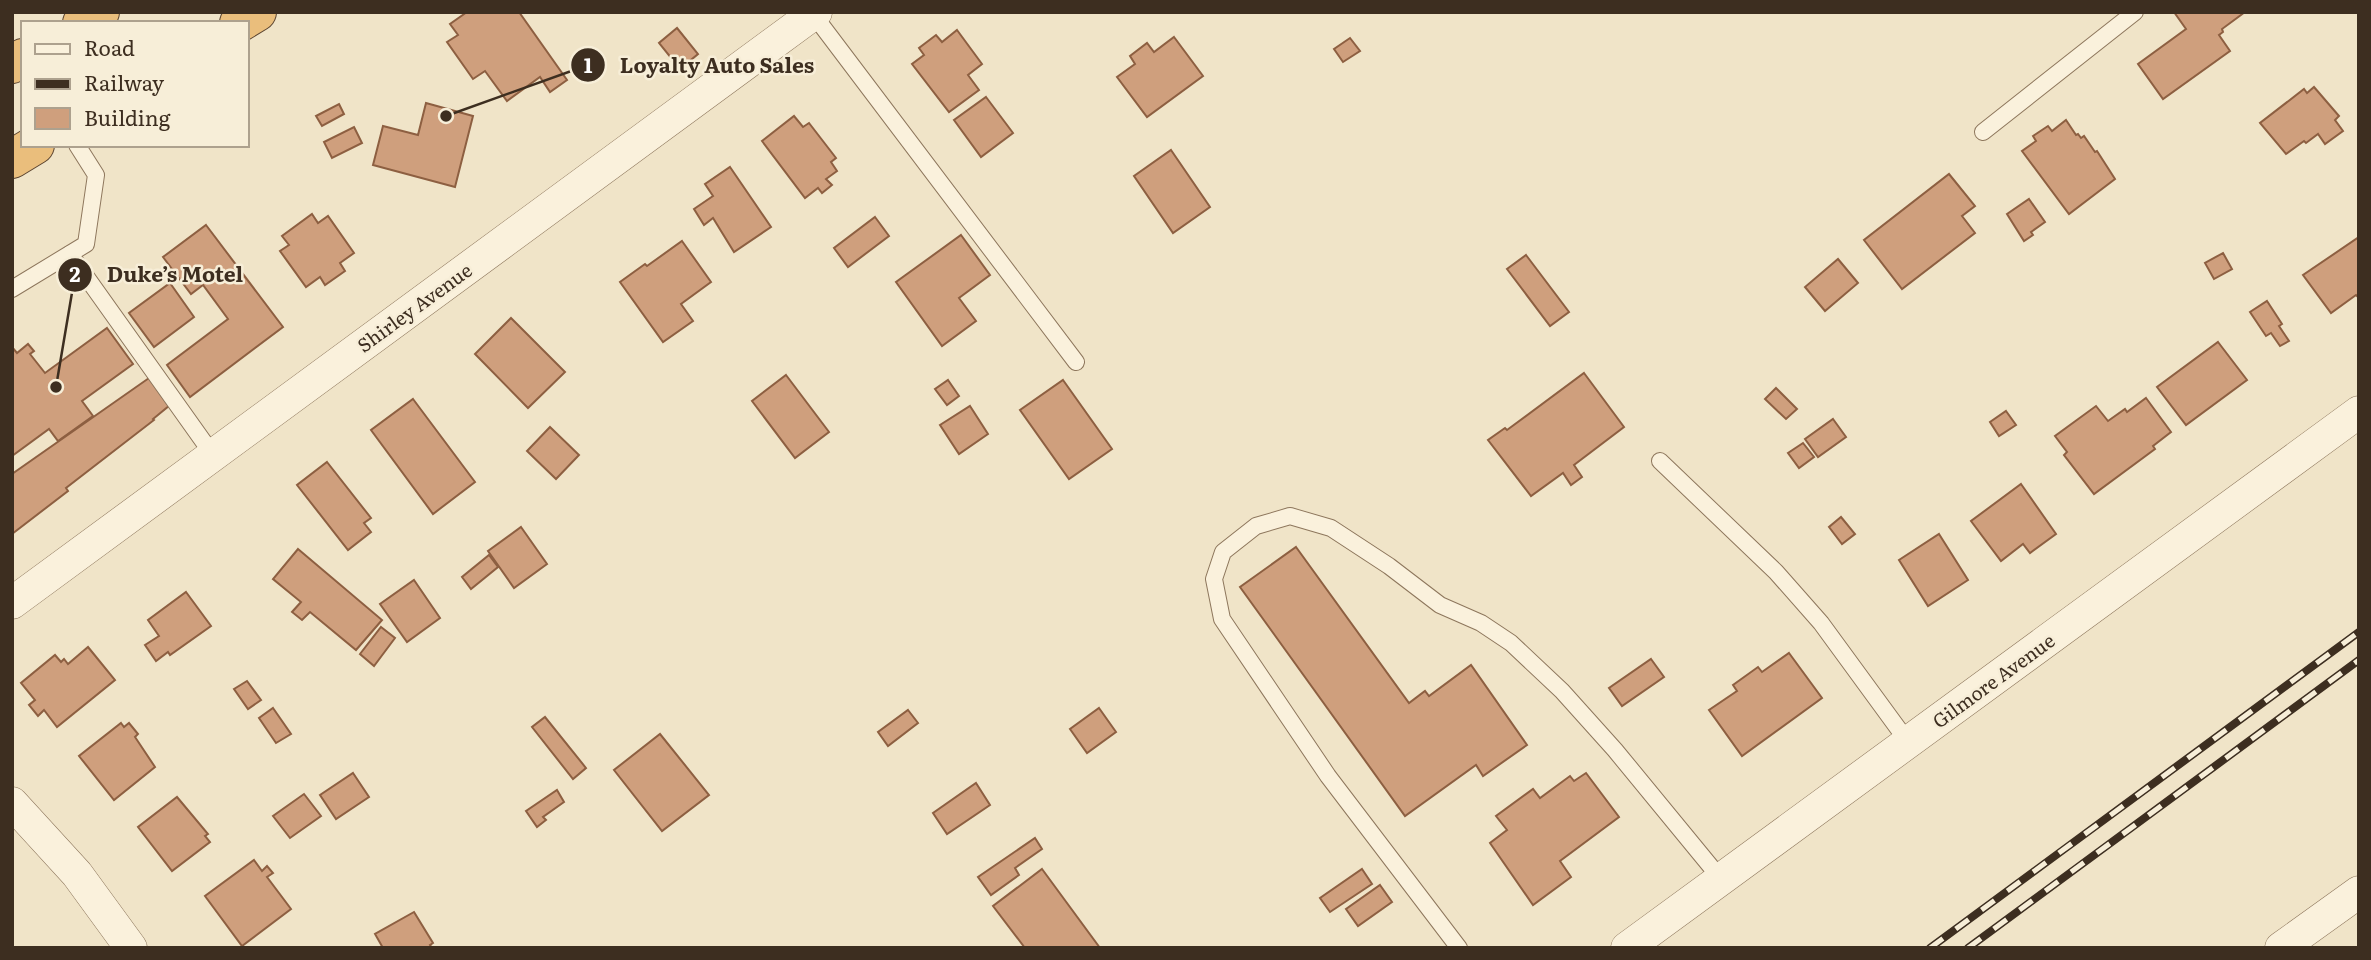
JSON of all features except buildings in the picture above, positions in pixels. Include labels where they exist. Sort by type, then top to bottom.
[{"type":"highway","points":[[12,159],[32,147]]},
{"type":"street","name":"Shirley Avenue","points":[[12,603],[815,13]]},
{"type":"street","name":"Gilmore Avenue","points":[[1627,948],[2359,412]]},
{"type":"street","points":[[12,803],[77,874],[131,948]]},
{"type":"street","points":[[2281,948],[2359,891]]},
{"type":"lane","points":[[1983,132],[2135,12]]},
{"type":"lane","points":[[815,13],[1076,362]]},
{"type":"lane","points":[[12,289],[86,244],[96,175],[78,147]]},
{"type":"lane","points":[[70,254],[213,456]]},
{"type":"lane","points":[[1660,461],[1776,572],[1821,623],[1908,742]]},
{"type":"lane","points":[[1459,948],[1328,776],[1222,619],[1214,579],[1223,552],[1256,526],[1290,516],[1331,528],[1389,566],[1440,605],[1481,623],[1511,643],[1562,691],[1615,750],[1721,879]]},
{"type":"railway","points":[[1930,948],[2359,632]]},
{"type":"railway","points":[[1968,948],[2359,660]]},
{"type":"place","name":"Loyalty Auto Sales","points":[[446,116]]},
{"type":"place","name":"Duke’s Motel","points":[[56,387]]}]
